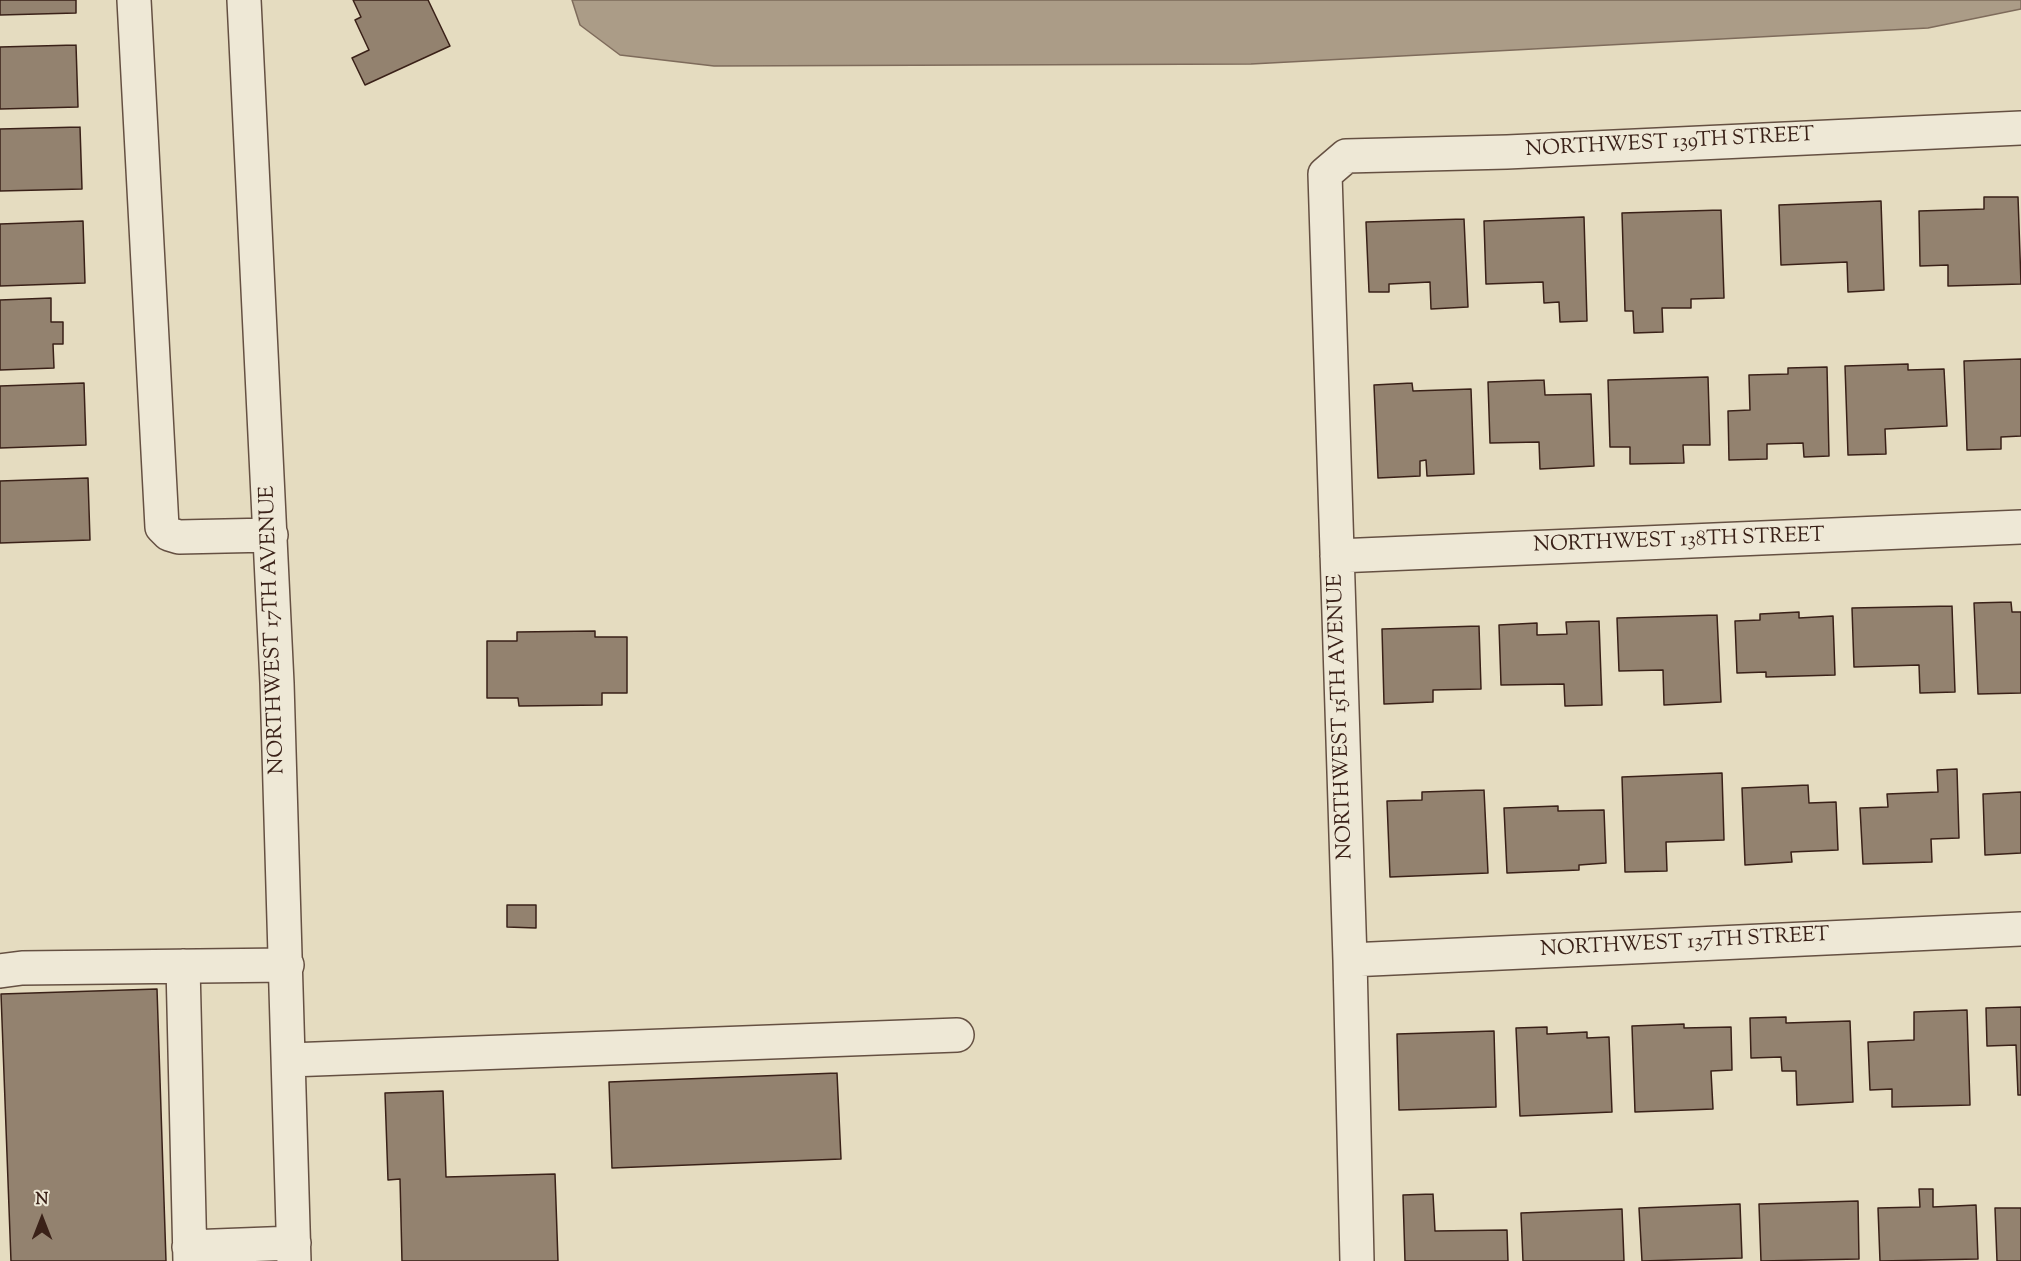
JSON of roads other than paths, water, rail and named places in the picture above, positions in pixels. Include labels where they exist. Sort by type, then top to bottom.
[{"type":"street","points":[[134,0],[162,527],[169,534],[179,537],[271,535]]},
{"type":"street","name":"NORTHWEST 17TH AVENUE","points":[[244,0],[271,535],[287,965],[294,1252]]},
{"type":"street","name":"NORTHWEST 139TH STREET","points":[[1325,174],[1346,156],[1519,151],[2021,128]]},
{"type":"street","name":"NORTHWEST 15TH AVENUE","points":[[1325,174],[1350,960],[1357,1261]]},
{"type":"street","name":"NORTHWEST 138TH STREET","points":[[1337,556],[2021,527]]},
{"type":"street","name":"NORTHWEST 137TH STREET","points":[[1350,960],[2021,929]]},
{"type":"street","points":[[0,971],[22,968],[287,965]]},
{"type":"street","points":[[183,966],[189,1254],[294,1252]]},
{"type":"street","points":[[289,1060],[957,1035]]}]
